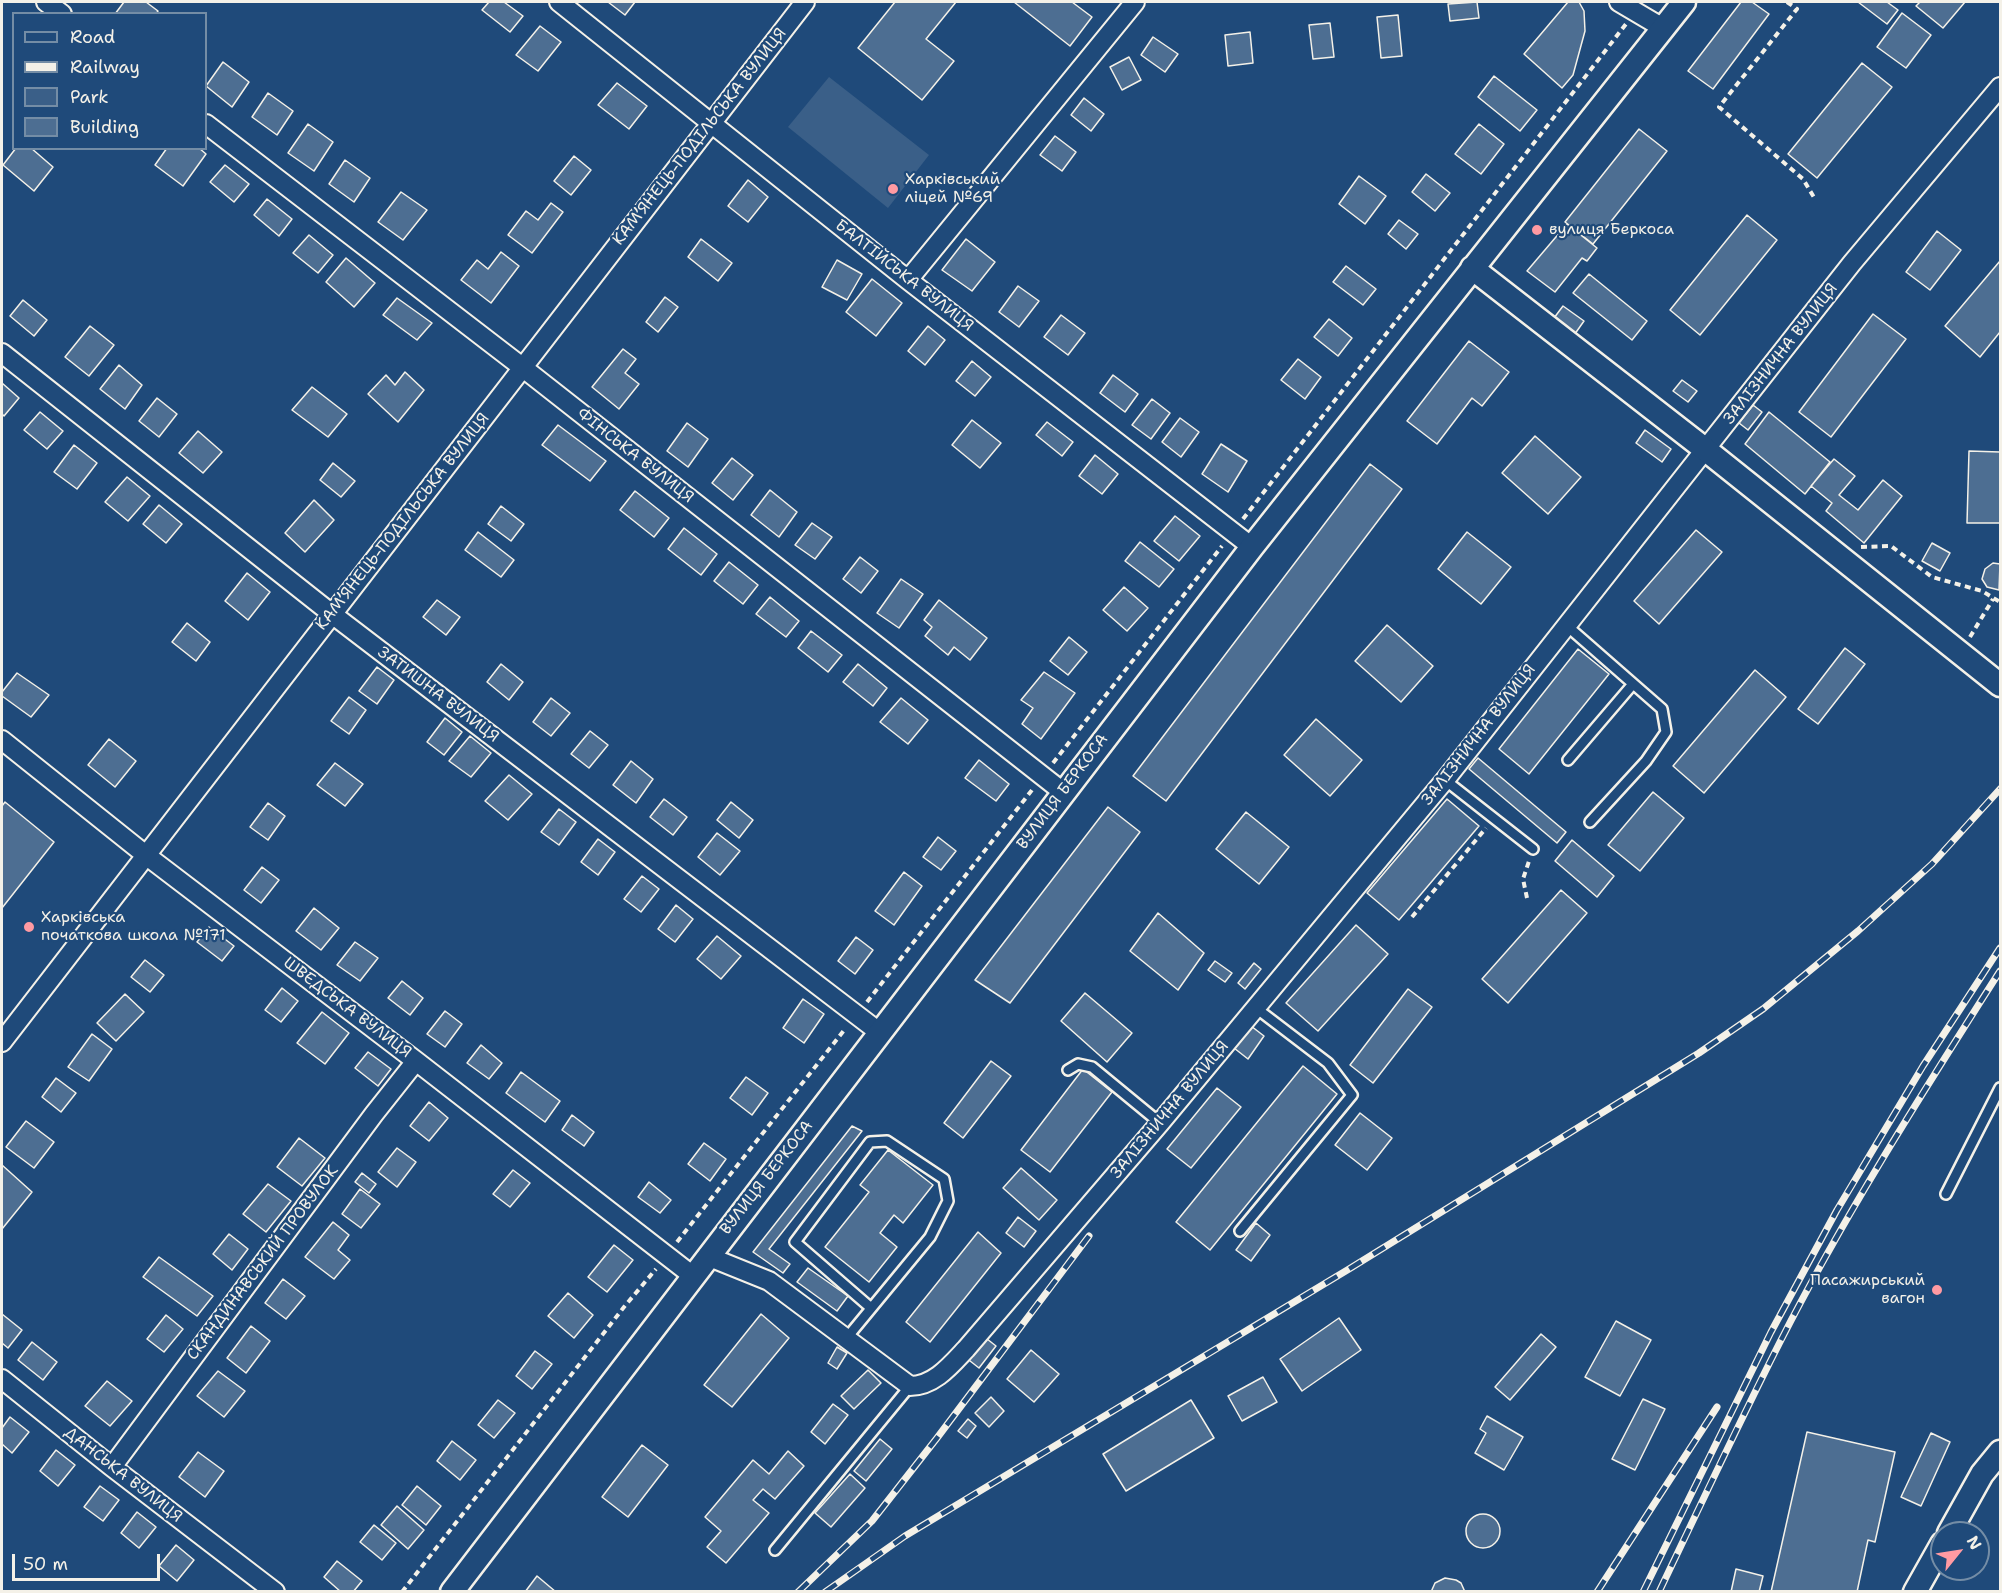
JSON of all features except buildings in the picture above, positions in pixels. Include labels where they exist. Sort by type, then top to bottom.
[{"type":"street","points":[[46,2],[59,12]]},
{"type":"street","name":"БАЛТІЙСЬКА ВУЛИЦЯ","points":[[559,2],[908,280],[1252,547]]},
{"type":"street","name":"КАМ’ЯНЕЦЬ-ПОДІЛЬСЬКА ВУЛИЦЯ","points":[[2,1042],[805,2]]},
{"type":"street","points":[[908,280],[1135,2]]},
{"type":"street","points":[[1619,2],[1663,28]]},
{"type":"street","name":"ВУЛИЦЯ БЕРКОСА","points":[[452,1592],[1252,547],[1684,2]]},
{"type":"street","name":"ЗАЛІЗНИЧНА ВУЛИЦЯ","points":[[910,1386],[928,1383],[943,1372],[966,1349],[1160,1123],[1445,780],[1852,264],[2001,87]]},
{"type":"street","name":"ФІНСЬКА ВУЛИЦЯ","points":[[207,125],[522,367],[1063,792]]},
{"type":"street","points":[[1472,268],[1706,450],[2001,686]]},
{"type":"street","name":"ЗАТИШНА ВУЛИЦЯ","points":[[2,353],[332,614],[879,1032]]},
{"type":"street","name":"ШВЕДСЬКА ВУЛИЦЯ","points":[[2,740],[147,856],[693,1276]]},
{"type":"street","name":"СКАНДИНАВСЬКИЙ ПРОВУЛОК","points":[[112,1467],[416,1061]]},
{"type":"street","points":[[707,1256],[769,1281],[845,1340],[910,1386]]},
{"type":"street","name":"ДАНСЬКА ВУЛИЦЯ","points":[[2,1378],[112,1467],[275,1592]]},
{"type":"street","points":[[1955,1521],[1982,1474],[2001,1452]]},
{"type":"street","points":[[1915,1592],[1930,1565]]},
{"type":"lane","points":[[1566,625],[1662,709],[1666,732],[1646,761],[1590,822]]},
{"type":"lane","points":[[1568,760],[1633,684]]},
{"type":"lane","points":[[1445,780],[1533,849]]},
{"type":"lane","points":[[1240,1231],[1352,1095],[1328,1063],[1256,1008]]},
{"type":"lane","points":[[1068,1070],[1078,1064],[1092,1067],[1160,1123]]},
{"type":"lane","points":[[1946,1194],[2001,1088]]},
{"type":"lane","points":[[845,1340],[930,1237],[948,1201],[944,1179],[887,1141],[870,1142],[795,1242],[871,1308]]},
{"type":"lane","points":[[775,1550],[910,1386]]},
{"type":"path","points":[[1787,2],[1797,9],[1719,107],[1803,179],[1815,199]]},
{"type":"path","points":[[402,1592],[1043,776],[1436,272],[1635,11]]},
{"type":"path","points":[[1853,541],[1861,547],[1891,546],[1932,577],[1982,591],[2001,602]]},
{"type":"path","points":[[1964,645],[1993,599]]},
{"type":"path","points":[[1412,917],[1494,818]]},
{"type":"path","points":[[1527,898],[1523,879],[1533,849]]},
{"type":"green space","points":[[829,77],[929,155],[888,208],[788,127]]},
{"type":"railway","points":[[825,1592],[905,1536],[1349,1269],[1699,1053],[1763,1009],[1858,931],[1932,864],[2000,789]]},
{"type":"railway","points":[[1643,1592],[1771,1332],[1837,1210],[1923,1066],[2000,948]]},
{"type":"railway","points":[[1659,1592],[1749,1404],[1805,1294],[1886,1154],[2000,971]]},
{"type":"railway","points":[[798,1592],[872,1521],[1089,1236]]},
{"type":"railway","points":[[1597,1592],[1717,1407]]},
{"type":"place","name":"Харківський ліцей №69","points":[[893,189]]},
{"type":"place","name":"вулиця Беркоса","points":[[1537,230]]},
{"type":"place","name":"Харківська початкова школа №171","points":[[29,927]]},
{"type":"place","name":"Пасажирський вагон","points":[[1937,1290]]}]
